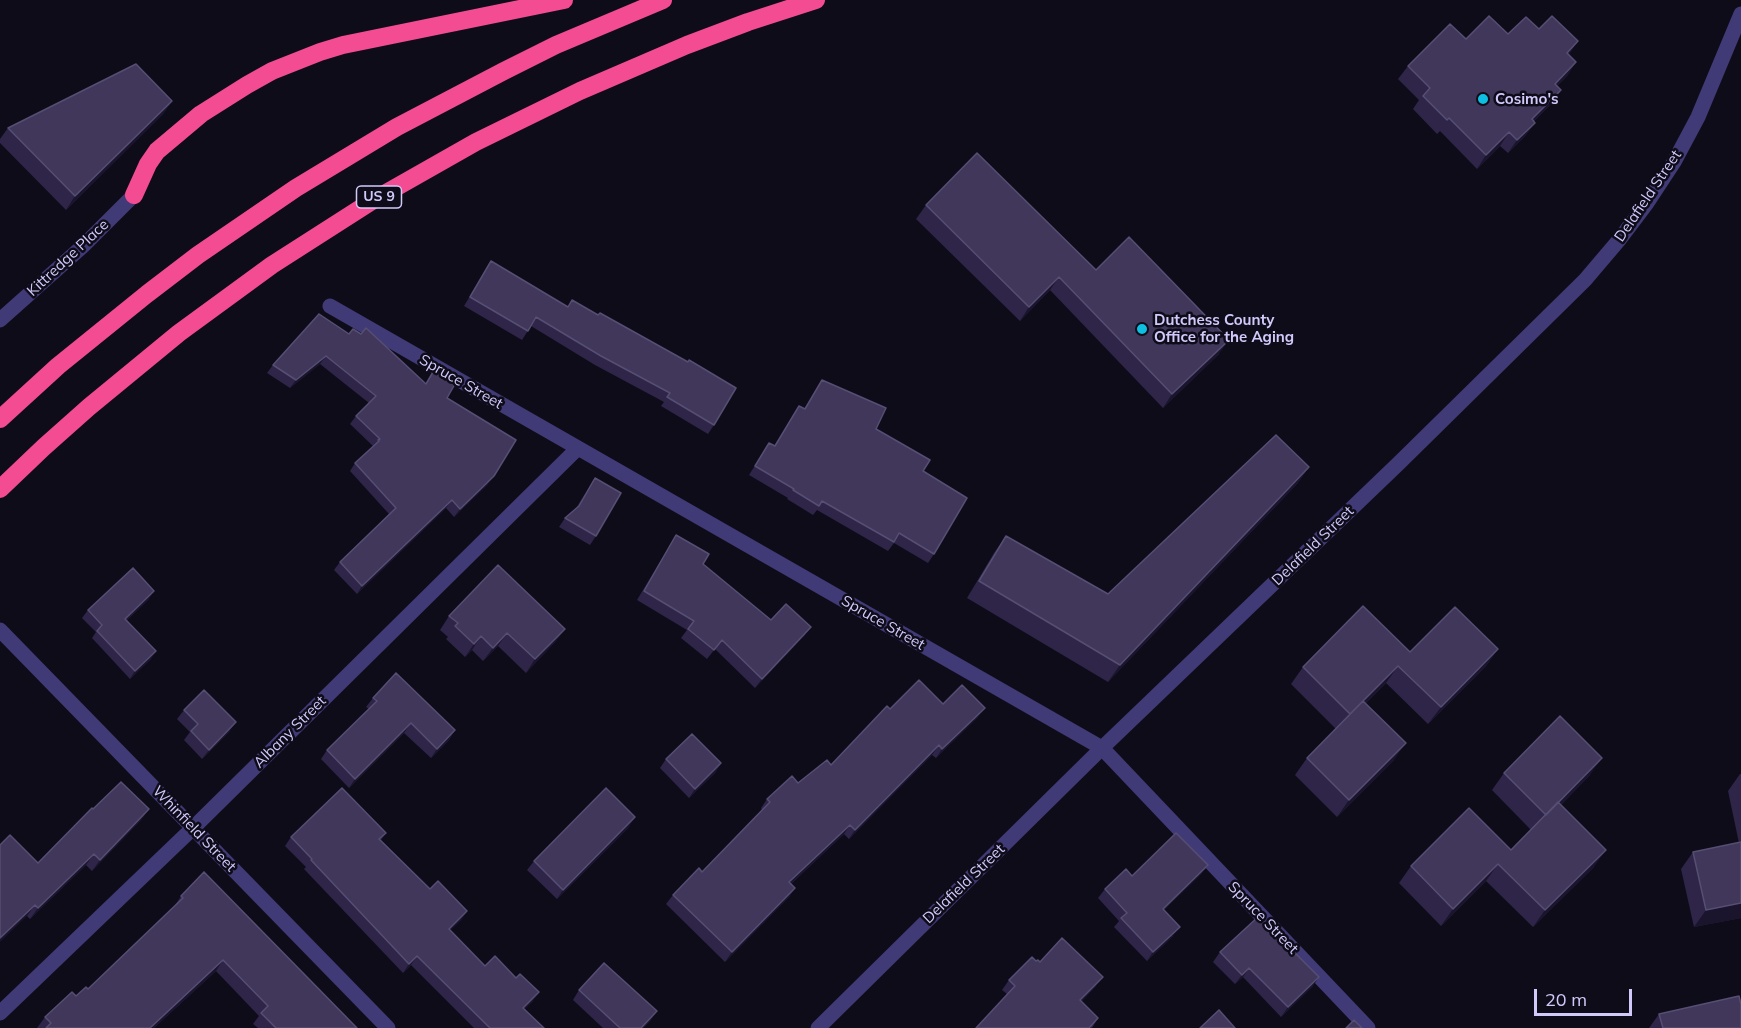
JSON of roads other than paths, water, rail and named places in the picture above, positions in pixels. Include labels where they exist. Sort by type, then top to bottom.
[{"type":"highway","points":[[134,195],[148,164],[158,150],[201,114],[272,71],[320,52],[366,40],[564,0]]},
{"type":"highway","points":[[0,419],[58,366],[147,294],[296,188],[397,127],[504,70],[556,45],[663,0]]},
{"type":"highway","name":"US 9","points":[[0,489],[89,407],[179,333],[263,272],[372,201],[477,142],[580,91],[687,45],[816,0]]},
{"type":"street","name":"Delafield Street","points":[[818,1028],[1102,748],[1585,280],[1647,203],[1674,162],[1698,117],[1741,14]]},
{"type":"street","name":"Kittredge Place","points":[[0,320],[83,246],[134,195]]},
{"type":"street","name":"Spruce Street","points":[[330,306],[1102,748],[1368,1028]]},
{"type":"street","name":"Albany Street","points":[[0,1013],[193,828],[577,449]]},
{"type":"street","name":"Whinfield Street","points":[[0,630],[388,1028]]},
{"type":"place","name":"Cosimo's","points":[[1483,99]]},
{"type":"place","name":"Dutchess County Office for the Aging","points":[[1142,329]]}]
